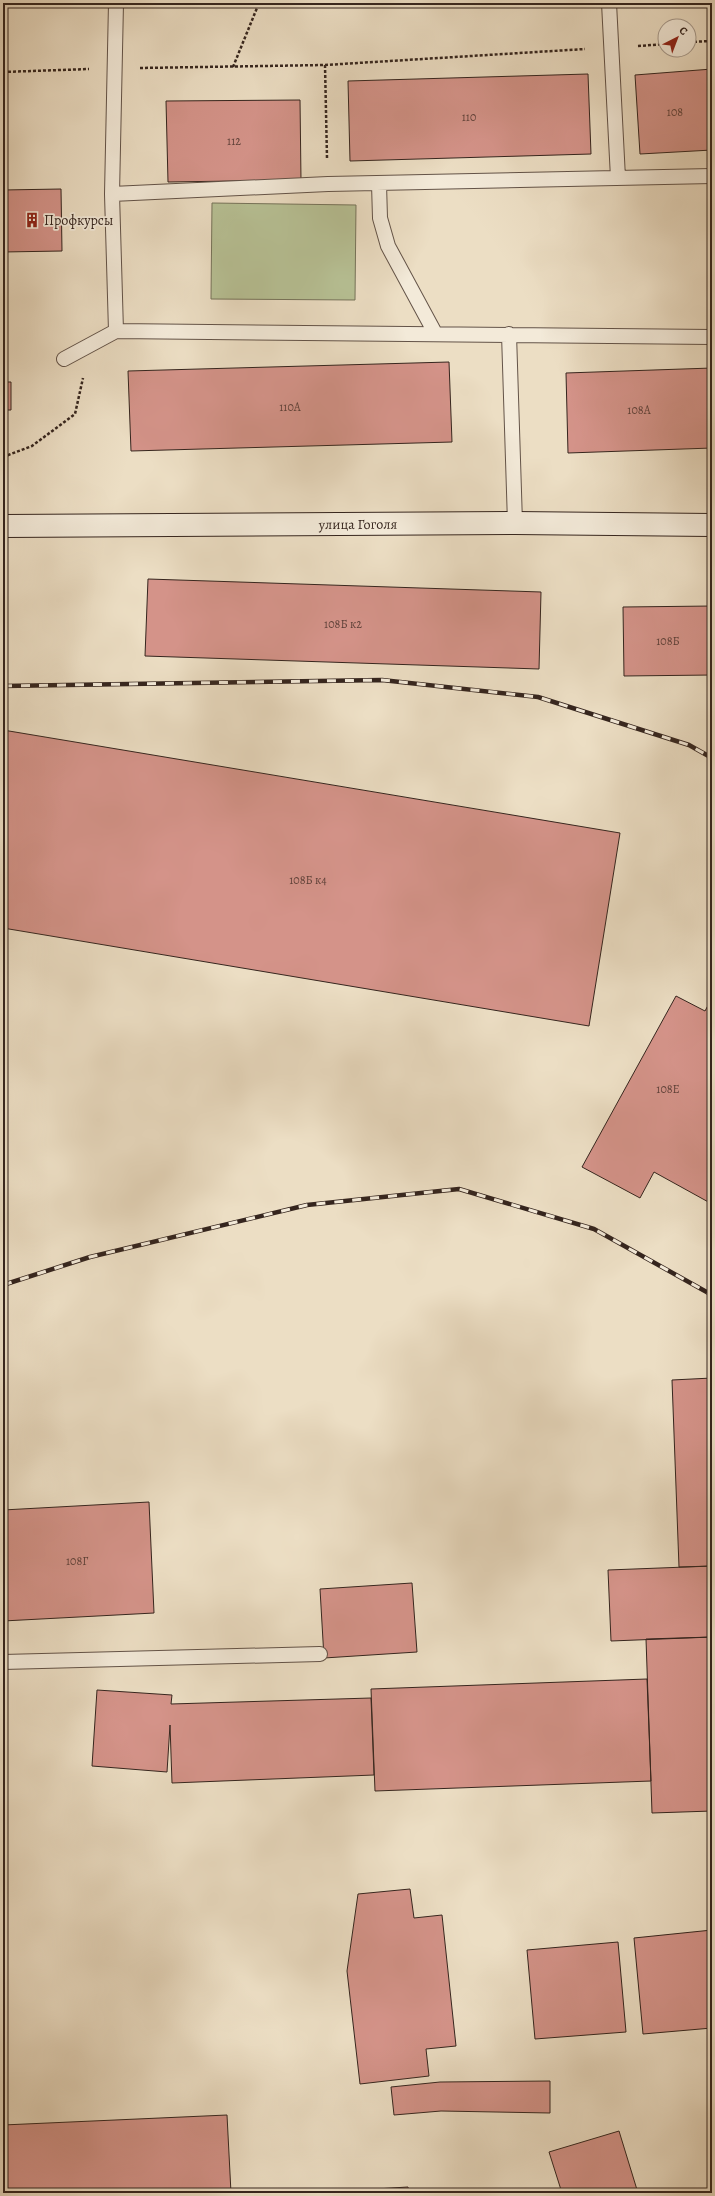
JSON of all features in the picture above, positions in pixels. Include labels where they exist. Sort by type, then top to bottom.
[{"type":"main road","name":"улица Гоголя","points":[[3,526],[515,523],[712,525]]},
{"type":"lane","points":[[116,3],[116,68],[112,194],[116,331]]},
{"type":"lane","points":[[609,3],[618,178]]},
{"type":"lane","points":[[112,194],[328,184],[712,176]]},
{"type":"lane","points":[[378,184],[382,232],[435,333]]},
{"type":"lane","points":[[64,359],[116,331],[435,333],[712,337]]},
{"type":"lane","points":[[509,334],[515,523]]},
{"type":"lane","points":[[3,1662],[320,1654]]},
{"type":"path","points":[[233,67],[259,3]]},
{"type":"path","points":[[697,42],[712,41]]},
{"type":"path","points":[[3,72],[116,68],[325,65],[657,44]]},
{"type":"path","points":[[325,65],[328,184]]},
{"type":"path","points":[[3,457],[32,446],[75,414],[91,345]]},
{"type":"green space","points":[[212,203],[356,205],[355,300],[211,299]]},
{"type":"building","points":[[712,69],[712,150],[640,154],[635,75]]},
{"type":"building","points":[[588,74],[591,154],[350,161],[348,81]]},
{"type":"building","points":[[300,100],[301,180],[168,182],[166,101]]},
{"type":"building","name":"Профкурсы","points":[[61,189],[62,251],[3,252],[3,190]]},
{"type":"building","points":[[449,362],[452,442],[131,451],[128,371]]},
{"type":"building","points":[[712,368],[712,448],[568,453],[566,373]]},
{"type":"building","points":[[3,382],[11,382],[11,410],[3,410]]},
{"type":"building","points":[[148,579],[541,592],[539,669],[145,656]]},
{"type":"building","points":[[712,606],[712,675],[624,676],[623,607]]},
{"type":"building","points":[[3,730],[620,833],[589,1026],[3,928]]},
{"type":"building","points":[[676,996],[705,1011],[712,998],[712,1204],[654,1172],[640,1198],[582,1167]]},
{"type":"building","points":[[712,1378],[712,1566],[679,1567],[672,1380]]},
{"type":"building","points":[[149,1502],[154,1613],[3,1621],[3,1510]]},
{"type":"building","points":[[712,1566],[712,1637],[611,1641],[608,1570]]},
{"type":"building","points":[[412,1583],[417,1652],[324,1658],[320,1589]]},
{"type":"building","points":[[712,1637],[712,1811],[652,1813],[646,1639]]},
{"type":"building","points":[[647,1679],[651,1781],[375,1791],[371,1689]]},
{"type":"building","points":[[97,1690],[172,1695],[171,1704],[371,1698],[374,1775],[172,1783],[170,1725],[167,1772],[92,1766]]},
{"type":"building","points":[[410,1889],[414,1918],[442,1915],[456,2046],[426,2049],[429,2076],[360,2084],[347,1971],[358,1894]]},
{"type":"building","points":[[712,1930],[712,2028],[643,2034],[634,1938]]},
{"type":"building","points":[[618,1942],[626,2032],[535,2039],[527,1950]]},
{"type":"building","points":[[550,2081],[550,2113],[441,2111],[394,2115],[391,2087],[440,2082]]},
{"type":"building","points":[[227,2115],[231,2193],[3,2193],[3,2125]]},
{"type":"building","points":[[619,2131],[638,2193],[562,2193],[549,2152]]},
{"type":"building","points":[[408,2187],[409,2193],[327,2193],[327,2192]]},
{"type":"railway","points":[[3,686],[382,680],[538,697],[689,745],[712,758]]},
{"type":"railway","points":[[3,1285],[90,1257],[307,1205],[459,1189],[594,1229],[712,1295]]},
{"type":"place","name":"Профкурсы","points":[[32,220]]}]
